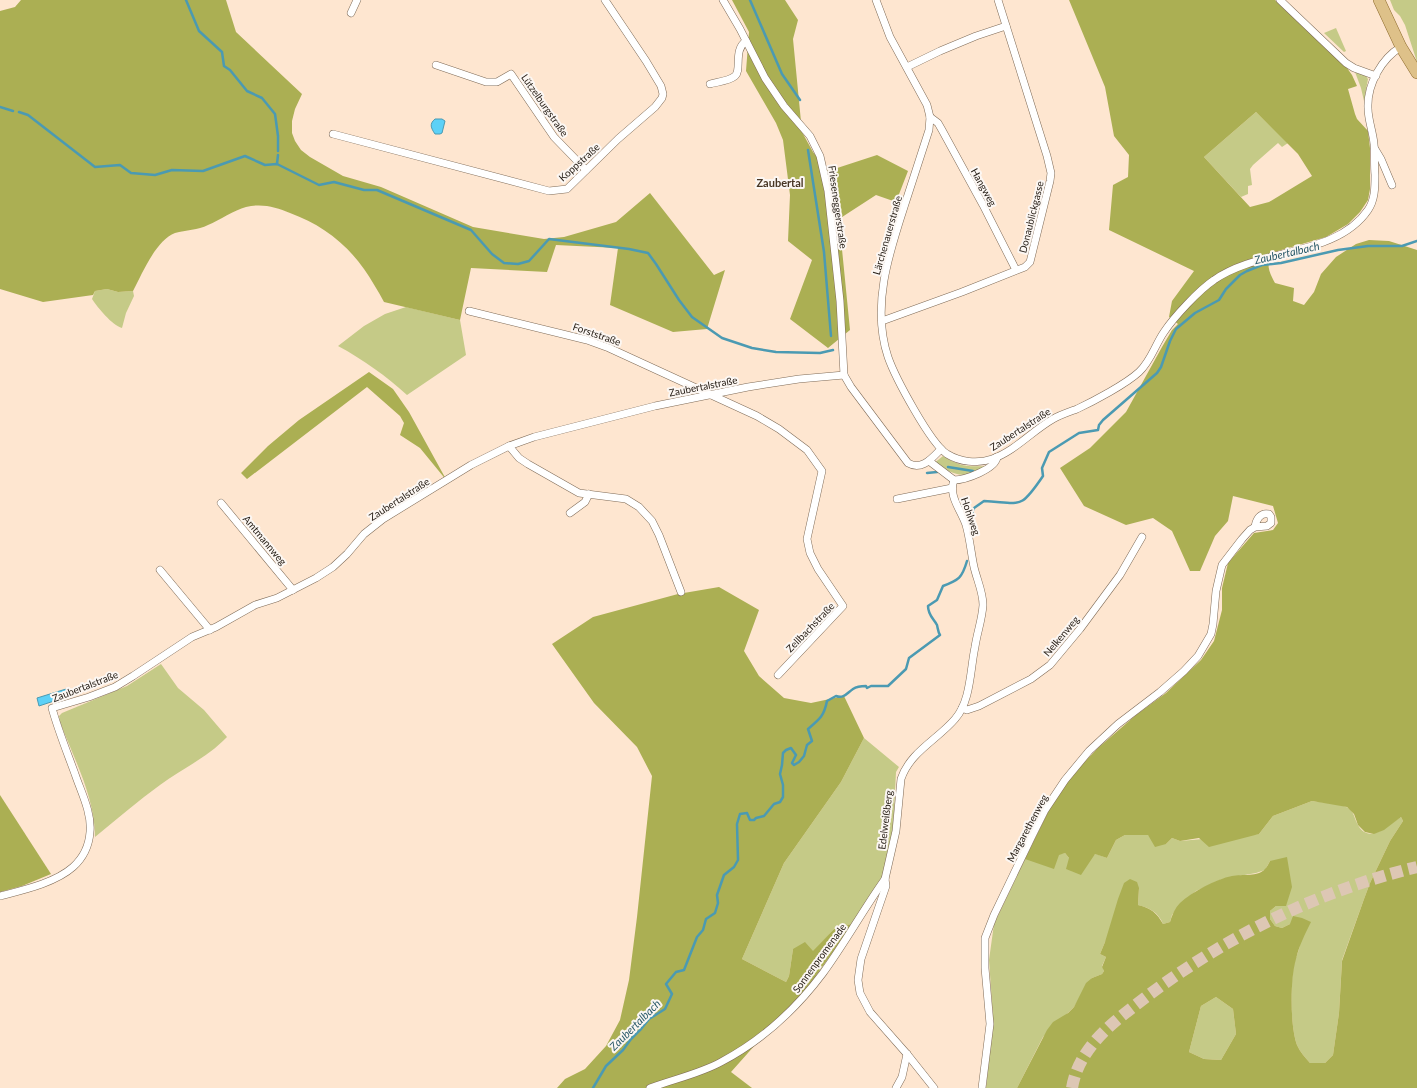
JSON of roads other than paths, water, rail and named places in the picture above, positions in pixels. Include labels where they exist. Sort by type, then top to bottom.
[{"type":"main road","points":[[1379,0],[1401,46],[1417,73]]},
{"type":"street","points":[[351,13],[357,0]]},
{"type":"street","name":"Koppstraße","points":[[334,134],[549,191],[567,189],[618,139],[655,107],[663,94],[661,86],[646,61],[605,0]]},
{"type":"street","name":"Frieseneggerstraße","points":[[723,0],[766,78],[784,106],[813,140],[823,164],[828,191],[840,301],[844,375]]},
{"type":"street","name":"Lärchenauerstraße","points":[[876,0],[890,37],[927,105],[930,117],[927,137],[888,258],[883,283],[882,321],[885,345],[892,367],[917,413],[941,449]]},
{"type":"street","name":"Donaublickgasse","points":[[882,321],[1026,267],[1030,262],[1051,173],[998,0]]},
{"type":"street","points":[[1280,0],[1346,63],[1354,68],[1376,76]]},
{"type":"street","points":[[907,67],[940,51],[1006,26]]},
{"type":"street","points":[[710,84],[736,75],[739,53],[742,44],[746,40]]},
{"type":"street","name":"Zaubertalstraße","points":[[941,449],[953,457],[967,461],[982,461],[997,457],[1052,419],[1088,403],[1137,374],[1145,366],[1167,328],[1197,295],[1215,279],[1227,272],[1252,263],[1324,242],[1342,233],[1354,224],[1368,211],[1373,199],[1375,187],[1374,149],[1368,108],[1371,88],[1387,57],[1401,46]]},
{"type":"street","name":"Lützelburgstraße","points":[[436,65],[486,82],[497,82],[511,74],[554,137],[586,170]]},
{"type":"street","name":"Hangweg","points":[[930,117],[938,123],[942,130],[1016,270]]},
{"type":"street","points":[[1374,149],[1381,159],[1392,185]]},
{"type":"street","name":"Forststraße","points":[[469,311],[596,342],[713,394]]},
{"type":"street","points":[[844,375],[908,463],[917,466],[922,465],[941,449]]},
{"type":"street","name":"Zaubertalstraße","points":[[0,896],[48,882],[63,874],[79,861],[88,844],[90,821],[52,708],[89,697],[115,687],[192,637],[210,630],[256,605],[277,598],[316,578],[333,567],[347,554],[364,534],[383,519],[471,465],[509,446],[534,437],[655,406],[713,394],[799,380],[844,375]]},
{"type":"street","name":"Zellbachstraße","points":[[713,394],[758,416],[779,429],[807,450],[822,471],[807,539],[810,553],[818,568],[844,606],[778,675]]},
{"type":"street","points":[[509,446],[518,458],[579,493],[626,499],[639,506],[652,521],[659,535],[681,592]]},
{"type":"street","points":[[928,461],[954,480],[982,471],[995,463],[997,457]]},
{"type":"street","name":"Hohlweg","points":[[954,480],[952,494],[966,525],[971,552]]},
{"type":"street","name":"Hohlweg","points":[[897,499],[952,488]]},
{"type":"street","points":[[570,513],[585,502],[589,494]]},
{"type":"street","name":"Amtmannweg","points":[[221,503],[293,590]]},
{"type":"street","name":"Margarethenweg","points":[[982,1088],[990,1024],[985,968],[986,938],[991,922],[1032,836],[1045,810],[1089,752],[1118,724],[1165,688],[1198,656],[1211,634],[1216,592],[1222,565],[1242,539],[1255,528]]},
{"type":"street","name":"Nelkenweg","points":[[962,708],[971,709],[980,706],[1031,679],[1050,665],[1080,630],[1120,575],[1142,537]]},
{"type":"street","name":"Edelweißberg","points":[[934,1088],[907,1054],[870,1012],[862,999],[858,986],[859,970],[870,929],[886,886],[885,880],[893,845],[903,771],[914,757],[955,719],[962,708],[968,686],[983,606],[982,593],[971,552]]},
{"type":"street","points":[[160,570],[210,630]]},
{"type":"street","name":"Sonnenpromenade","points":[[650,1088],[698,1073],[721,1063],[756,1041],[786,1015],[823,973],[885,880]]},
{"type":"street","points":[[896,1088],[902,1077],[907,1054]]},
{"type":"water","points":[[435,119],[442,119],[445,121],[442,133],[440,134],[435,134],[432,128],[431,124]]},
{"type":"water","points":[[66,689],[69,696],[39,706],[37,698]]},
{"type":"waterway","points":[[186,0],[199,31],[222,52],[224,66],[230,70],[247,91],[262,98],[275,114],[278,136],[278,151]]},
{"type":"waterway","points":[[750,0],[782,74],[800,100]]},
{"type":"waterway","points":[[0,107],[13,111]]},
{"type":"waterway","points":[[19,112],[28,115],[95,167],[120,165],[131,173],[155,175],[172,170],[203,171],[245,156],[265,165],[277,164],[319,185],[334,182],[364,190],[377,190],[471,230],[492,254],[504,263],[518,264],[529,261],[549,239],[629,249],[648,253],[692,317],[722,338],[752,348],[776,352],[820,353],[833,350]]},
{"type":"waterway","points":[[808,150],[824,252],[831,336]]},
{"type":"waterway","points":[[277,164],[278,155]]},
{"type":"waterway","name":"Zaubertalbach","points":[[970,518],[974,508],[984,501],[1013,503],[1019,502],[1029,495],[1043,476],[1042,468],[1049,452],[1079,433],[1098,430],[1099,425],[1103,420],[1157,373],[1161,367],[1176,329],[1195,313],[1219,300],[1226,289],[1240,275],[1262,265],[1281,263],[1338,250],[1368,246],[1402,246],[1417,241]]},
{"type":"waterway","points":[[948,467],[973,471]]},
{"type":"waterway","points":[[927,473],[937,472]]},
{"type":"waterway","name":"Zaubertalbach","points":[[593,1088],[606,1066],[623,1050],[649,1019],[665,1009],[672,994],[666,984],[676,972],[684,970],[697,937],[703,930],[706,919],[715,913],[718,903],[717,895],[724,875],[734,867],[738,860],[737,824],[740,814],[747,813],[750,820],[754,820],[764,816],[774,804],[780,802],[783,797],[783,785],[780,774],[783,753],[791,748],[796,755],[792,763],[794,765],[799,762],[804,756],[807,745],[812,741],[808,729],[821,717],[827,701],[836,696],[841,697],[857,687],[866,686],[867,688],[871,686],[888,686],[906,669],[909,658],[940,635],[937,625],[930,614],[928,606],[937,600],[943,586],[959,578],[967,561]]},
{"type":"tunnel","points":[[1072,1088],[1082,1059],[1090,1047],[1111,1025],[1146,997],[1209,954],[1241,935],[1309,903],[1344,889],[1417,867]]},
{"type":"district","name":"Zaubertal","points":[[780,183]]}]
